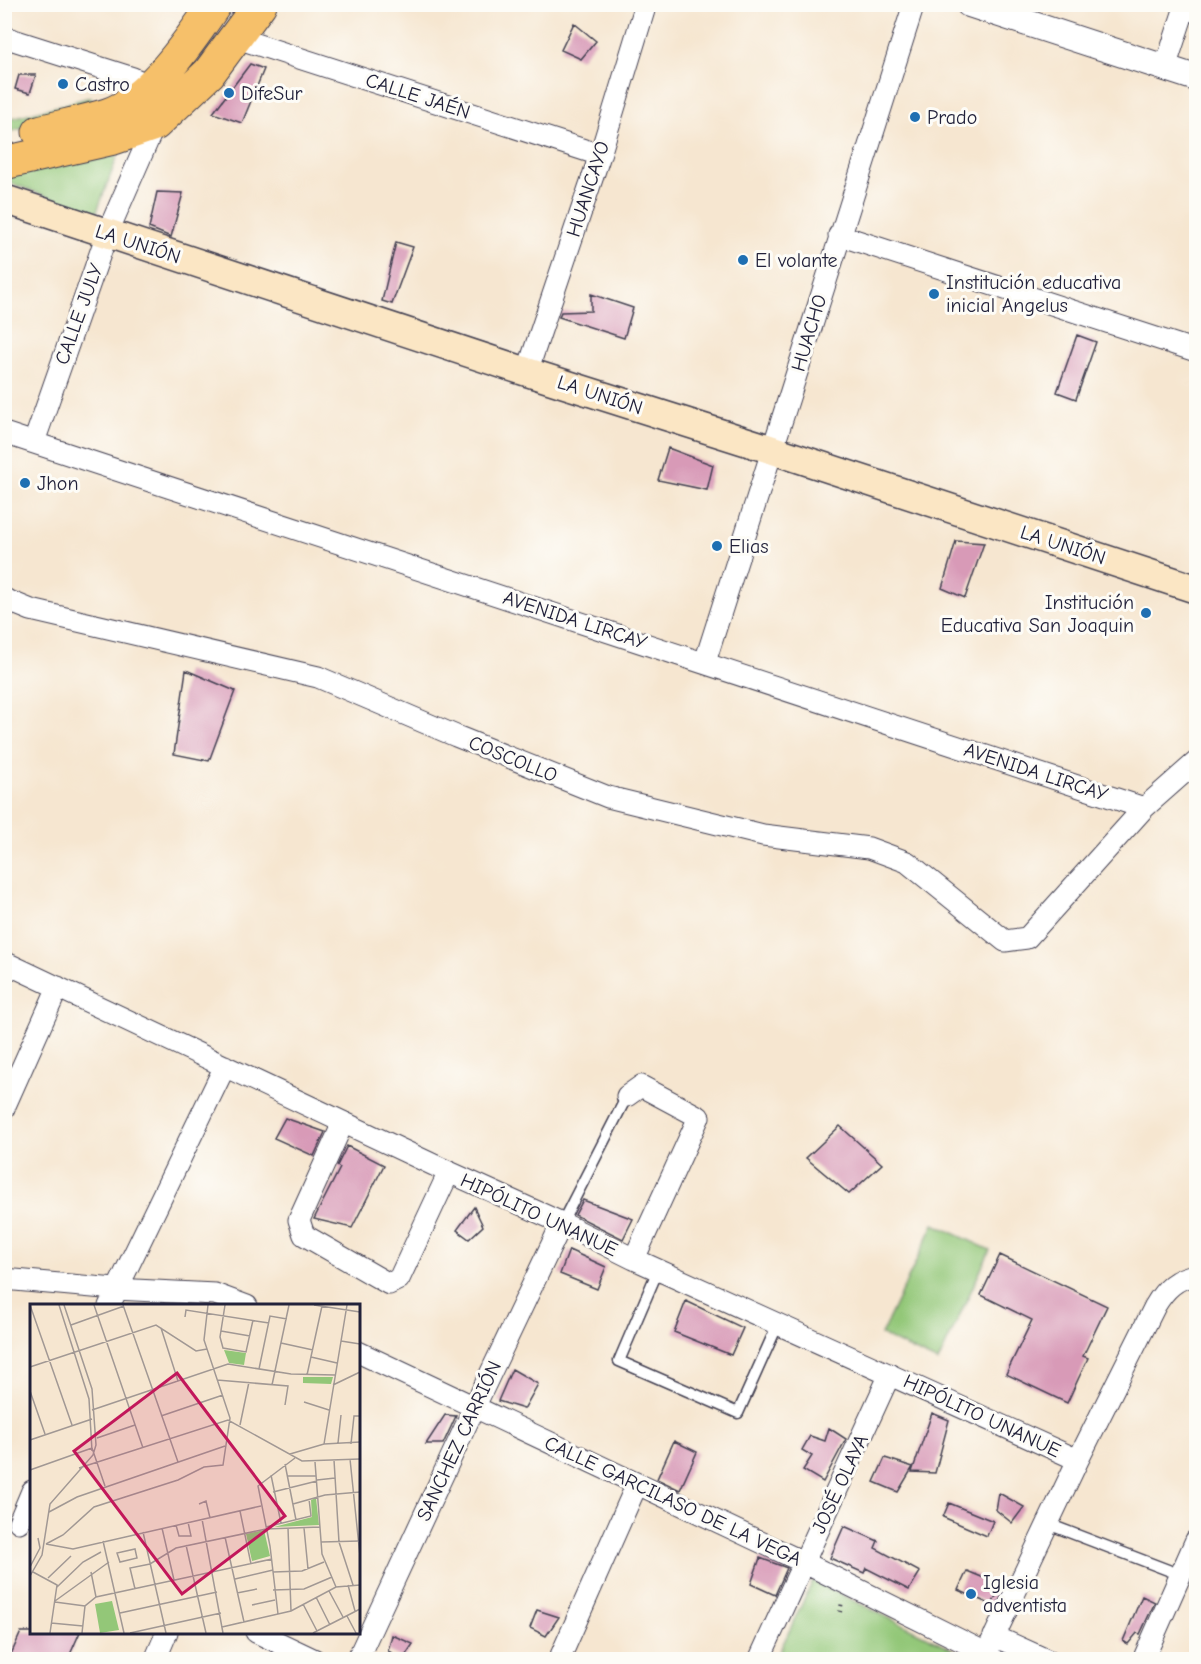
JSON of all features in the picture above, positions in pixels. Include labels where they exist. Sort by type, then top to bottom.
[{"type":"main road","points":[[4,141],[108,115],[133,102],[184,48],[215,4]]},
{"type":"main road","points":[[4,163],[114,138],[155,124],[198,85],[237,38],[260,4]]},
{"type":"main road","name":"LA UNIÓN","points":[[4,199],[527,372],[1197,589]]},
{"type":"street","name":"HUANCAYO","points":[[527,372],[600,155],[646,4]]},
{"type":"street","name":"HUACHO","points":[[705,662],[914,4]]},
{"type":"street","points":[[969,4],[1197,78]]},
{"type":"street","points":[[1165,68],[1186,4]]},
{"type":"street","points":[[4,37],[149,85],[155,124]]},
{"type":"street","name":"CALLE JAÉN","points":[[237,38],[600,155]]},
{"type":"street","name":"CALLE JULY","points":[[34,442],[107,234],[155,124]]},
{"type":"street","points":[[839,235],[1197,351]]},
{"type":"street","name":"AVENIDA LIRCAY","points":[[4,433],[1144,808]]},
{"type":"street","name":"COSCOLLO","points":[[4,598],[31,610],[318,677],[608,797],[763,835],[869,848],[907,862],[1005,941],[1027,938],[1144,808]]},
{"type":"street","points":[[1144,808],[1197,762]]},
{"type":"street","name":"HIPÓLITO UNANUE","points":[[4,962],[562,1223],[634,1259],[1078,1460]]},
{"type":"street","points":[[4,1108],[58,987]]},
{"type":"street","points":[[112,1297],[225,1066]]},
{"type":"street","points":[[627,1096],[641,1086],[699,1117],[634,1259]]},
{"type":"street","points":[[344,1123],[299,1220],[304,1235],[389,1284],[399,1279],[449,1172]]},
{"type":"street","name":"SANCHEZ CARRIÓN","points":[[357,1659],[562,1223]]},
{"type":"street","points":[[989,1652],[1078,1460],[1164,1290],[1177,1281],[1197,1275]]},
{"type":"street","points":[[4,1279],[112,1297],[215,1294],[244,1304]]},
{"type":"street","name":"CALLE GARCILASO DE LA VEGA","points":[[360,1353],[989,1652],[1047,1659]]},
{"type":"street","name":"JOSÉ OLAYA","points":[[759,1659],[890,1374]]},
{"type":"street","points":[[559,1659],[637,1484]]},
{"type":"street","points":[[18,1522],[30,1495]]},
{"type":"street","points":[[1143,1659],[1197,1540]]},
{"type":"street","points":[[155,1659],[166,1634]]},
{"type":"street","points":[[260,1634],[315,1659]]},
{"type":"lane","points":[[562,1223],[627,1096]]},
{"type":"lane","points":[[658,1270],[619,1361],[738,1413],[778,1324]]},
{"type":"lane","points":[[1048,1524],[1181,1575]]},
{"type":"green space","points":[[91,97],[94,109],[5,133],[5,120]]},
{"type":"green space","points":[[118,155],[96,214],[10,183],[10,175]]},
{"type":"green space","points":[[934,1224],[990,1250],[938,1362],[881,1335]]},
{"type":"green space","points":[[813,1581],[965,1655],[963,1659],[776,1659]]},
{"type":"building","points":[[574,23],[596,41],[581,59],[561,50]]},
{"type":"building","points":[[250,64],[264,69],[242,123],[213,113]]},
{"type":"building","points":[[19,75],[36,75],[30,93],[15,89]]},
{"type":"building","points":[[157,192],[183,193],[171,237],[149,228]]},
{"type":"building","points":[[396,242],[413,247],[392,304],[382,301]]},
{"type":"building","points":[[591,294],[633,308],[624,338],[559,317],[561,312],[591,311]]},
{"type":"building","points":[[1077,335],[1096,342],[1076,399],[1057,392]]},
{"type":"building","points":[[668,448],[713,465],[707,490],[658,480]]},
{"type":"building","points":[[956,541],[984,543],[965,598],[942,588]]},
{"type":"building","points":[[186,670],[235,691],[209,761],[174,754]]},
{"type":"building","points":[[285,1118],[325,1132],[314,1156],[274,1138]]},
{"type":"building","points":[[840,1126],[882,1164],[849,1194],[806,1158]]},
{"type":"building","points":[[347,1146],[384,1165],[352,1228],[314,1219],[340,1168],[337,1166]]},
{"type":"building","points":[[583,1200],[633,1219],[623,1239],[575,1215]]},
{"type":"building","points":[[474,1207],[483,1226],[469,1239],[457,1230]]},
{"type":"building","points":[[569,1250],[606,1267],[597,1289],[560,1274]]},
{"type":"building","points":[[1000,1255],[1107,1306],[1083,1356],[1088,1358],[1067,1403],[1006,1374],[1032,1320],[981,1295]]},
{"type":"building","points":[[686,1301],[743,1328],[731,1355],[674,1332]]},
{"type":"building","points":[[512,1369],[538,1384],[524,1409],[498,1401]]},
{"type":"building","points":[[932,1413],[949,1420],[935,1473],[912,1472]]},
{"type":"building","points":[[445,1415],[456,1416],[443,1444],[426,1444]]},
{"type":"building","points":[[829,1428],[846,1439],[823,1482],[803,1470],[812,1456],[802,1450],[810,1436],[825,1441]]},
{"type":"building","points":[[674,1441],[697,1452],[680,1490],[657,1479]]},
{"type":"building","points":[[885,1458],[913,1467],[898,1492],[874,1482]]},
{"type":"building","points":[[999,1493],[1024,1507],[1012,1523],[996,1510]]},
{"type":"building","points":[[949,1503],[993,1521],[987,1536],[943,1517]]},
{"type":"building","points":[[844,1526],[878,1541],[875,1548],[920,1572],[909,1590],[866,1568],[864,1573],[830,1558]]},
{"type":"building","points":[[760,1558],[787,1568],[775,1595],[751,1584]]},
{"type":"building","points":[[967,1571],[1001,1585],[992,1605],[958,1590]]},
{"type":"building","points":[[1142,1596],[1155,1602],[1140,1634],[1137,1633],[1128,1644],[1123,1641]]},
{"type":"building","points":[[537,1610],[559,1617],[546,1636],[530,1628]]},
{"type":"building","points":[[21,1632],[79,1634],[68,1659],[9,1659]]},
{"type":"building","points":[[392,1635],[413,1644],[403,1659],[388,1651]]},
{"type":"place","name":"Castro","points":[[63,84]]},
{"type":"place","name":"DifeSur","points":[[229,93]]},
{"type":"place","name":"Prado","points":[[915,117]]},
{"type":"place","name":"El volante","points":[[743,260]]},
{"type":"place","name":"Institución educativa inicial Angelus","points":[[934,294]]},
{"type":"place","name":"Jhon","points":[[25,483]]},
{"type":"place","name":"Elias","points":[[717,546]]},
{"type":"place","name":"Institución Educativa San Joaquin","points":[[1146,613]]},
{"type":"place","name":"Iglesia adventista","points":[[971,1594]]}]
